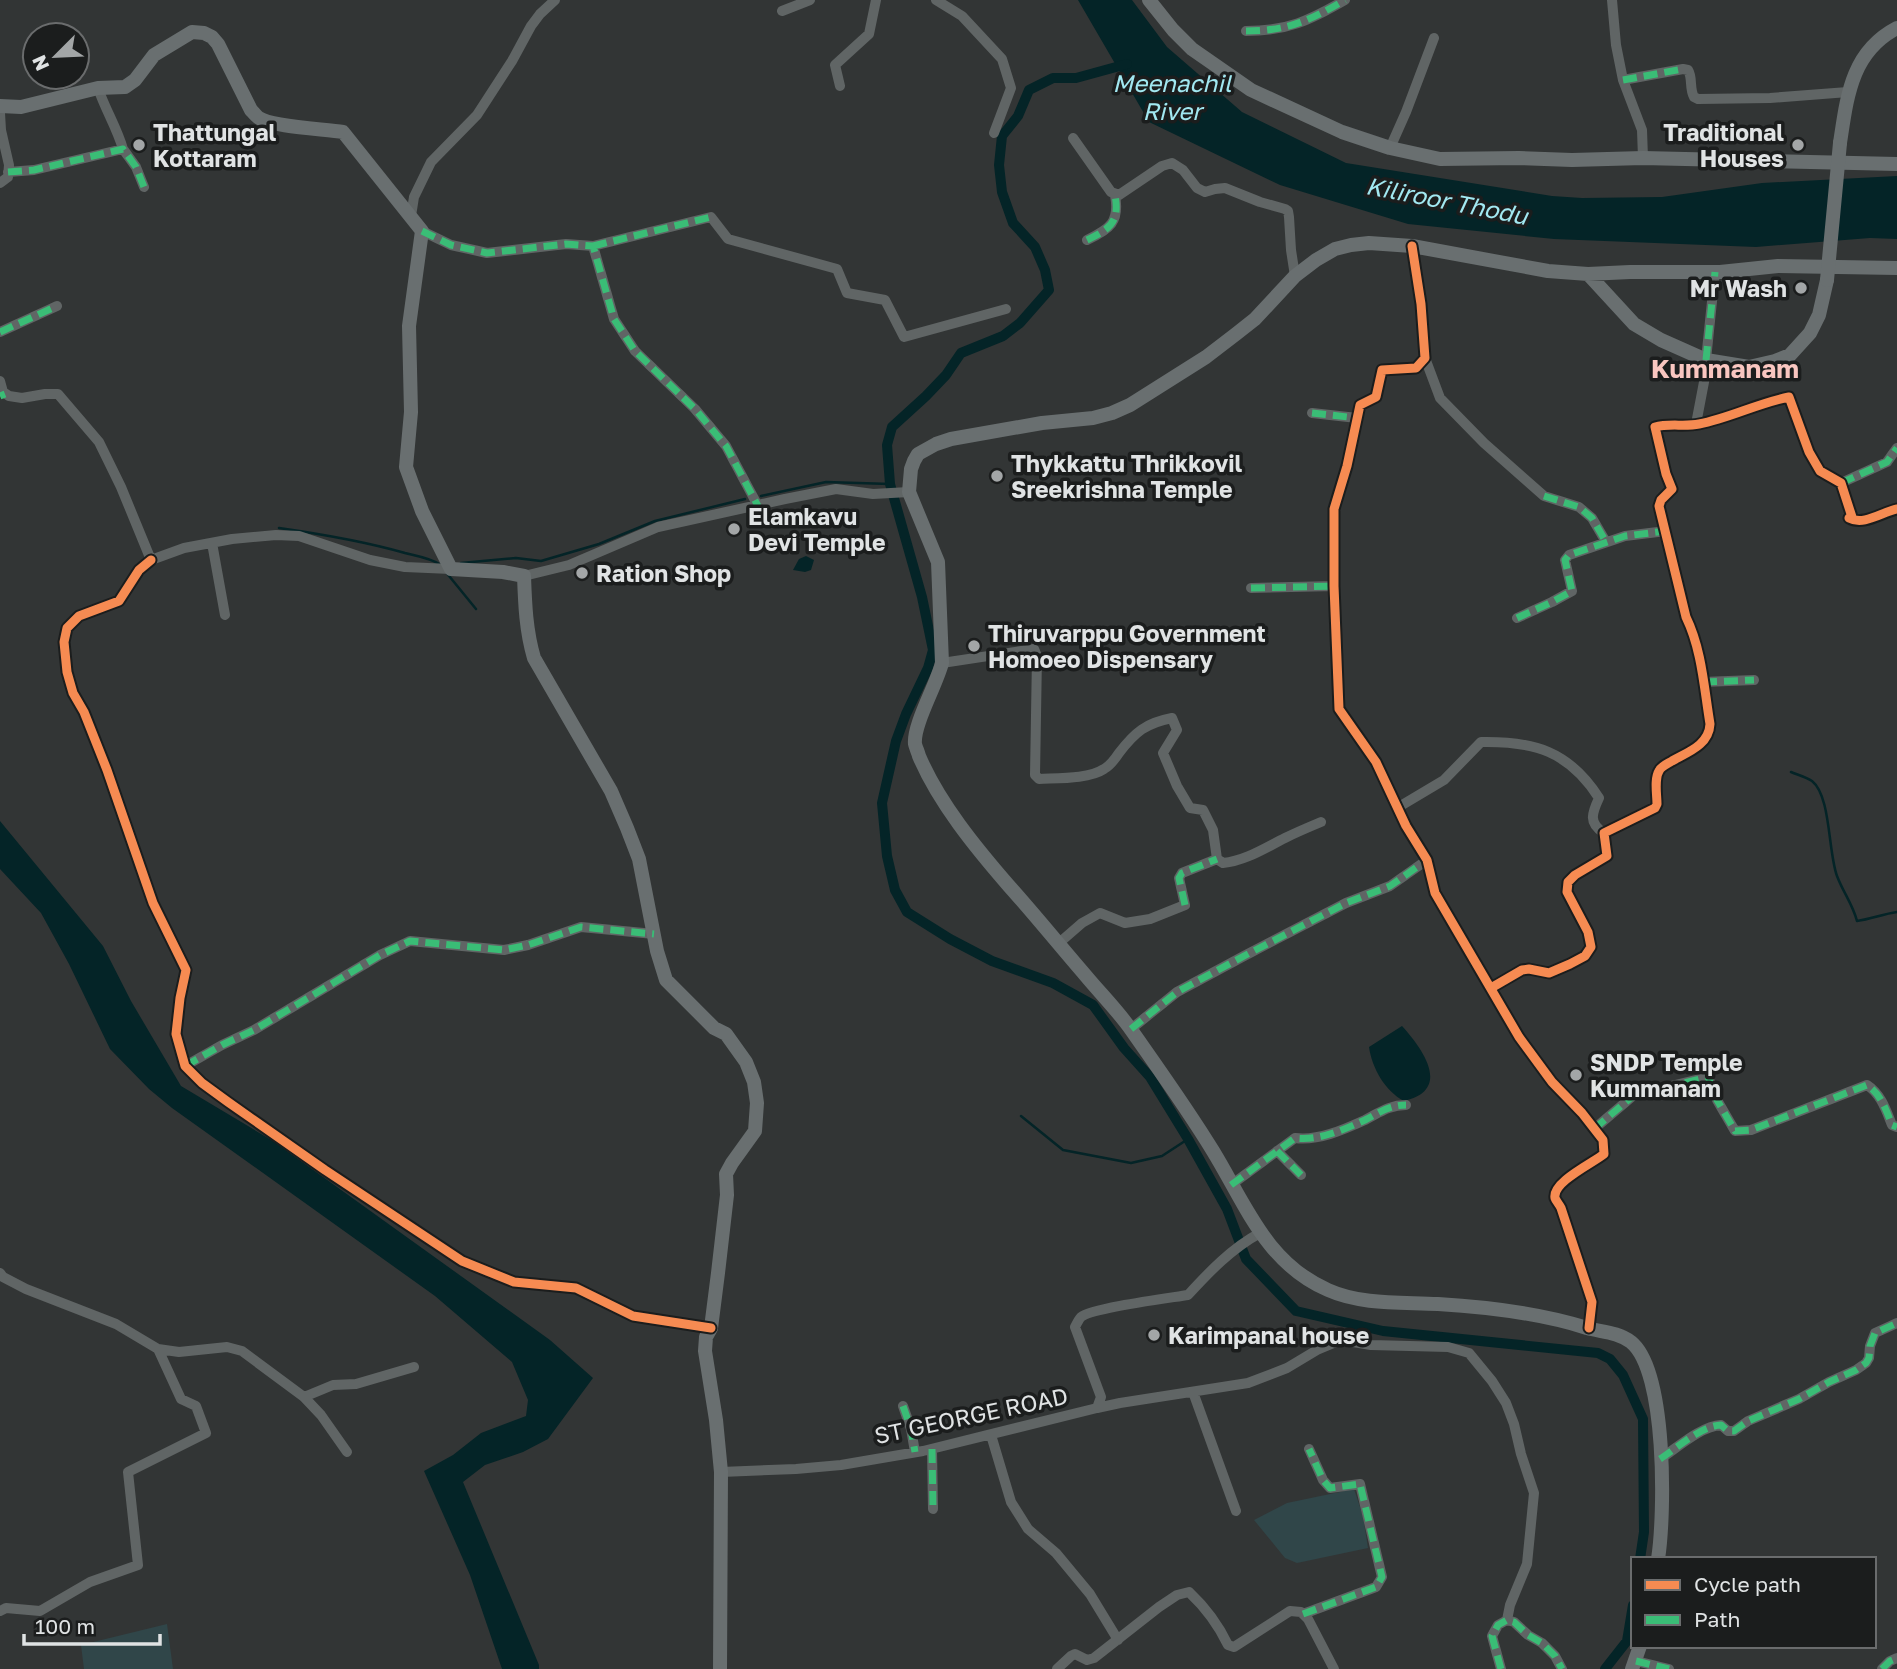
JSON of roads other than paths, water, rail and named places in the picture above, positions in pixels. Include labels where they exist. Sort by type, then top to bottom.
[{"type":"main road","points":[[1149,0],[1172,30],[1192,49],[1251,90],[1342,132],[1390,148],[1440,159],[1643,158],[1897,164]]},
{"type":"main road","points":[[1588,274],[1634,324],[1707,361],[1749,367],[1790,355],[1810,333],[1819,315],[1827,280],[1840,143],[1848,92],[1861,61],[1885,35],[1897,28]]},
{"type":"main road","points":[[0,106],[20,107],[99,88],[125,87],[135,80],[155,55],[192,32],[204,33],[218,44],[251,110],[258,118],[307,129],[343,132],[422,231],[409,326],[411,412],[406,467],[414,491],[447,567],[524,576],[528,639],[534,658],[611,790],[639,859],[657,951],[666,980],[714,1028],[726,1034],[746,1062],[754,1082],[757,1103],[755,1131],[726,1174],[727,1195],[711,1328],[706,1337],[705,1364],[716,1420],[720,1472],[720,1669]]},
{"type":"main road","points":[[1658,1557],[1660,1459],[1653,1387],[1645,1361],[1631,1342],[1609,1331],[1520,1313],[1475,1307],[1365,1300],[1331,1292],[1305,1279],[1255,1235],[1215,1155],[1131,1029],[982,855],[937,789],[915,744],[919,721],[942,663],[937,562],[904,492],[918,454],[936,444],[1042,423],[1093,418],[1130,405],[1206,357],[1246,327],[1295,276],[1326,254],[1351,244],[1412,246],[1548,271],[1588,274],[1630,271],[1715,272],[1778,266],[1897,268]]},
{"type":"street","points":[[411,216],[414,197],[431,162],[477,116],[531,26],[555,0]]},
{"type":"street","points":[[782,11],[810,0]]},
{"type":"street","points":[[840,86],[835,65],[869,34],[876,0]]},
{"type":"street","points":[[936,0],[962,16],[1002,59],[1011,88],[994,133]]},
{"type":"street","points":[[1246,32],[1268,31],[1300,24],[1345,0]]},
{"type":"street","points":[[1612,0],[1616,45],[1623,80],[1642,130],[1643,158]]},
{"type":"street","points":[[1390,148],[1434,37]]},
{"type":"street","points":[[1623,80],[1688,70],[1691,74],[1690,90],[1698,99],[1770,98],[1848,92]]},
{"type":"street","points":[[99,88],[123,149],[136,167],[144,187]]},
{"type":"street","points":[[0,113],[9,165],[8,177],[0,183]]},
{"type":"street","points":[[1073,138],[1115,195],[1117,208],[1113,222],[1104,232],[1087,240]]},
{"type":"street","points":[[8,172],[34,170],[123,149]]},
{"type":"street","points":[[1115,195],[1119,195],[1162,166],[1172,163],[1183,170],[1197,188],[1205,192],[1225,188],[1285,209],[1289,217],[1295,276]]},
{"type":"street","points":[[422,231],[451,245],[487,253],[566,244],[593,246],[711,217],[728,239],[836,269],[847,293],[885,300],[904,337],[1006,309]]},
{"type":"street","points":[[593,246],[614,319],[635,351],[695,409],[726,446],[758,506]]},
{"type":"street","points":[[1412,246],[1421,304],[1425,358],[1440,398],[1544,496],[1579,507],[1592,517],[1606,542]]},
{"type":"street","points":[[1696,425],[1707,361],[1715,272]]},
{"type":"street","points":[[0,332],[57,306]]},
{"type":"street","points":[[1425,358],[1416,368],[1382,370],[1376,397],[1360,405],[1347,466],[1334,509],[1339,709],[1376,762],[1406,826],[1427,860],[1435,893],[1518,1037],[1552,1082],[1603,1140],[1604,1154],[1568,1177],[1556,1188],[1555,1197],[1592,1302],[1590,1328]]},
{"type":"street","points":[[0,381],[3,395],[22,398],[58,394],[99,442],[121,486],[151,560]]},
{"type":"street","points":[[1604,833],[1655,808],[1657,777],[1661,767],[1699,745],[1708,737],[1710,724],[1699,656],[1686,617],[1659,506],[1672,489],[1655,427],[1696,425],[1789,397],[1814,462],[1820,471],[1841,483],[1852,517],[1849,518],[1854,521],[1876,517],[1897,509]]},
{"type":"street","points":[[1312,413],[1357,418]]},
{"type":"street","points":[[1841,483],[1887,462],[1897,448]]},
{"type":"street","points":[[524,576],[569,565],[658,527],[836,489],[873,494],[904,492]]},
{"type":"street","points":[[1517,618],[1572,591],[1565,560],[1569,555],[1625,536],[1666,531]]},
{"type":"street","points":[[447,567],[405,567],[370,560],[299,536],[232,539],[184,548],[151,560],[139,570],[119,601],[79,616],[67,628],[64,642],[67,672],[73,694],[84,712],[107,770],[153,903],[186,971],[176,1034],[185,1066],[202,1083],[228,1102],[461,1261],[514,1282],[576,1288],[633,1316],[711,1328]]},
{"type":"street","points":[[212,543],[225,615]]},
{"type":"street","points":[[1251,588],[1334,586]]},
{"type":"street","points":[[942,663],[1034,649],[1037,656],[1034,775],[1039,779],[1101,771],[1109,766],[1135,733],[1155,721],[1172,718],[1177,730],[1163,753],[1177,786],[1191,808],[1203,810],[1213,830],[1217,859],[1223,863],[1263,850],[1321,822]]},
{"type":"street","points":[[1703,682],[1754,680]]},
{"type":"street","points":[[1397,808],[1444,780],[1481,742],[1510,741],[1549,751],[1572,764],[1599,798],[1593,811],[1593,823],[1604,833]]},
{"type":"street","points":[[1491,988],[1522,970],[1529,968],[1549,973],[1585,956],[1591,947],[1588,932],[1567,892],[1568,882],[1607,856],[1604,833]]},
{"type":"street","points":[[1059,943],[1082,923],[1100,914],[1125,923],[1150,919],[1185,905],[1180,878],[1182,873],[1217,859]]},
{"type":"street","points":[[1131,1029],[1177,992],[1346,903],[1390,886],[1427,860]]},
{"type":"street","points":[[185,1066],[254,1030],[380,955],[410,941],[504,950],[581,927],[654,934]]},
{"type":"street","points":[[1594,1129],[1634,1095],[1708,1077],[1717,1100],[1735,1131],[1751,1130],[1867,1085],[1873,1088],[1892,1125],[1897,1127]]},
{"type":"street","points":[[1231,1185],[1295,1138],[1309,1140],[1348,1127],[1395,1105],[1406,1105]]},
{"type":"street","points":[[1277,1151],[1301,1175]]},
{"type":"street","name":"ST GEORGE ROAD","points":[[720,1472],[841,1465],[932,1449],[1097,1408],[1101,1397],[1075,1327],[1080,1318],[1137,1303],[1188,1296],[1205,1277],[1255,1235]]},
{"type":"street","points":[[0,1273],[26,1289],[116,1324],[158,1349],[179,1352],[227,1347],[242,1351],[304,1397],[321,1415],[347,1452]]},
{"type":"street","points":[[1660,1459],[1714,1425],[1734,1431],[1748,1421],[1856,1370],[1870,1358],[1870,1346],[1875,1333],[1897,1323]]},
{"type":"street","points":[[1097,1408],[1248,1383],[1287,1368],[1317,1350],[1341,1340],[1371,1345],[1448,1347],[1469,1353],[1506,1402],[1534,1493],[1527,1564],[1510,1605],[1507,1620]]},
{"type":"street","points":[[0,1611],[6,1608],[40,1611],[90,1582],[138,1566],[128,1472],[206,1433],[196,1406],[181,1399],[158,1349]]},
{"type":"street","points":[[304,1397],[333,1384],[356,1384],[414,1367]]},
{"type":"street","points":[[1193,1392],[1236,1511]]},
{"type":"street","points":[[903,1406],[915,1452]]},
{"type":"street","points":[[991,1434],[1011,1502],[1028,1529],[1056,1553],[1090,1594],[1118,1640]]},
{"type":"street","points":[[932,1449],[933,1509]]},
{"type":"street","points":[[1303,1615],[1376,1587],[1382,1577],[1360,1484],[1330,1488],[1323,1480],[1309,1449]]},
{"type":"street","points":[[1057,1669],[1075,1654],[1087,1660],[1094,1658],[1159,1607],[1177,1595],[1189,1592],[1216,1622],[1228,1645],[1234,1647],[1290,1611],[1301,1612],[1308,1619],[1334,1669]]},
{"type":"street","points":[[1501,1669],[1492,1636],[1498,1625],[1507,1620],[1514,1622],[1542,1643],[1555,1656],[1562,1669]]},
{"type":"street","points":[[1882,1669],[1897,1658]]},
{"type":"street","points":[[1636,1659],[1669,1669]]},
{"type":"water","name":"Meenachil River","points":[[1078,0],[1132,0],[1167,47],[1242,112],[1346,163],[1552,196],[1582,198],[1662,197],[1762,183],[1897,176],[1897,239],[1870,238],[1756,247],[1554,239],[1408,224],[1280,185],[1149,122]]},
{"type":"water","points":[[806,556],[814,560],[811,570],[793,570],[799,559]]},
{"type":"water","points":[[0,821],[103,946],[131,1001],[181,1086],[273,1141],[550,1340],[593,1378],[548,1439],[523,1452],[485,1465],[463,1482],[539,1669],[502,1669],[470,1575],[424,1471],[453,1455],[481,1433],[526,1416],[528,1400],[512,1362],[435,1296],[172,1108],[110,1049],[41,913],[0,869]]},
{"type":"water","points":[[1402,1026],[1424,1056],[1430,1078],[1427,1088],[1419,1096],[1404,1101],[1380,1078],[1369,1047]]},
{"type":"waterway","points":[[1127,64],[1076,78],[1053,78],[1029,90],[1018,116],[1002,136],[999,165],[1002,192],[1013,223],[1035,247],[1045,270],[1049,290],[1020,323],[1003,336],[961,353],[946,375],[892,427],[887,445],[890,484],[922,597],[933,650],[928,668],[896,741],[882,803],[887,856],[895,890],[907,912],[950,939],[992,961],[1053,983],[1093,1005],[1124,1048],[1150,1077],[1188,1139],[1227,1209],[1246,1259],[1296,1311],[1383,1331],[1598,1353],[1610,1359],[1623,1375],[1643,1419],[1644,1532],[1640,1557]]},
{"type":"waterway","points":[[761,496],[826,482],[890,484]]},
{"type":"waterway","points":[[461,563],[516,558],[541,561],[599,544],[655,521],[745,499]]},
{"type":"waterway","points":[[279,528],[374,545],[424,557],[441,565]]},
{"type":"waterway","points":[[445,571],[476,609]]},
{"type":"waterway","points":[[1791,772],[1812,781],[1823,799],[1834,866],[1857,921],[1897,912]]},
{"type":"waterway","points":[[1021,1116],[1063,1150],[1131,1163],[1162,1156],[1188,1139]]},
{"type":"waterway","points":[[1605,1669],[1627,1641],[1631,1617]]},
{"type":"place","name":"Thattungal Kottaram","points":[[139,145]]},
{"type":"place","name":"Traditional Houses","points":[[1798,145]]},
{"type":"place","name":"Mr Wash","points":[[1801,288]]},
{"type":"place","name":"Thykkattu Thrikkovil Sreekrishna Temple","points":[[997,476]]},
{"type":"place","name":"Elamkavu Devi Temple","points":[[734,529]]},
{"type":"place","name":"Ration Shop","points":[[582,573]]},
{"type":"place","name":"Thiruvarppu Government Homoeo Dispensary","points":[[974,646]]},
{"type":"place","name":"SNDP Temple Kummanam","points":[[1576,1075]]},
{"type":"place","name":"Karimpanal house","points":[[1154,1335]]},
{"type":"district","name":"Kummanam","points":[[1725,368]]},
{"type":"water label","name":"Kiliroor Thodu","points":[[1447,200]]}]
